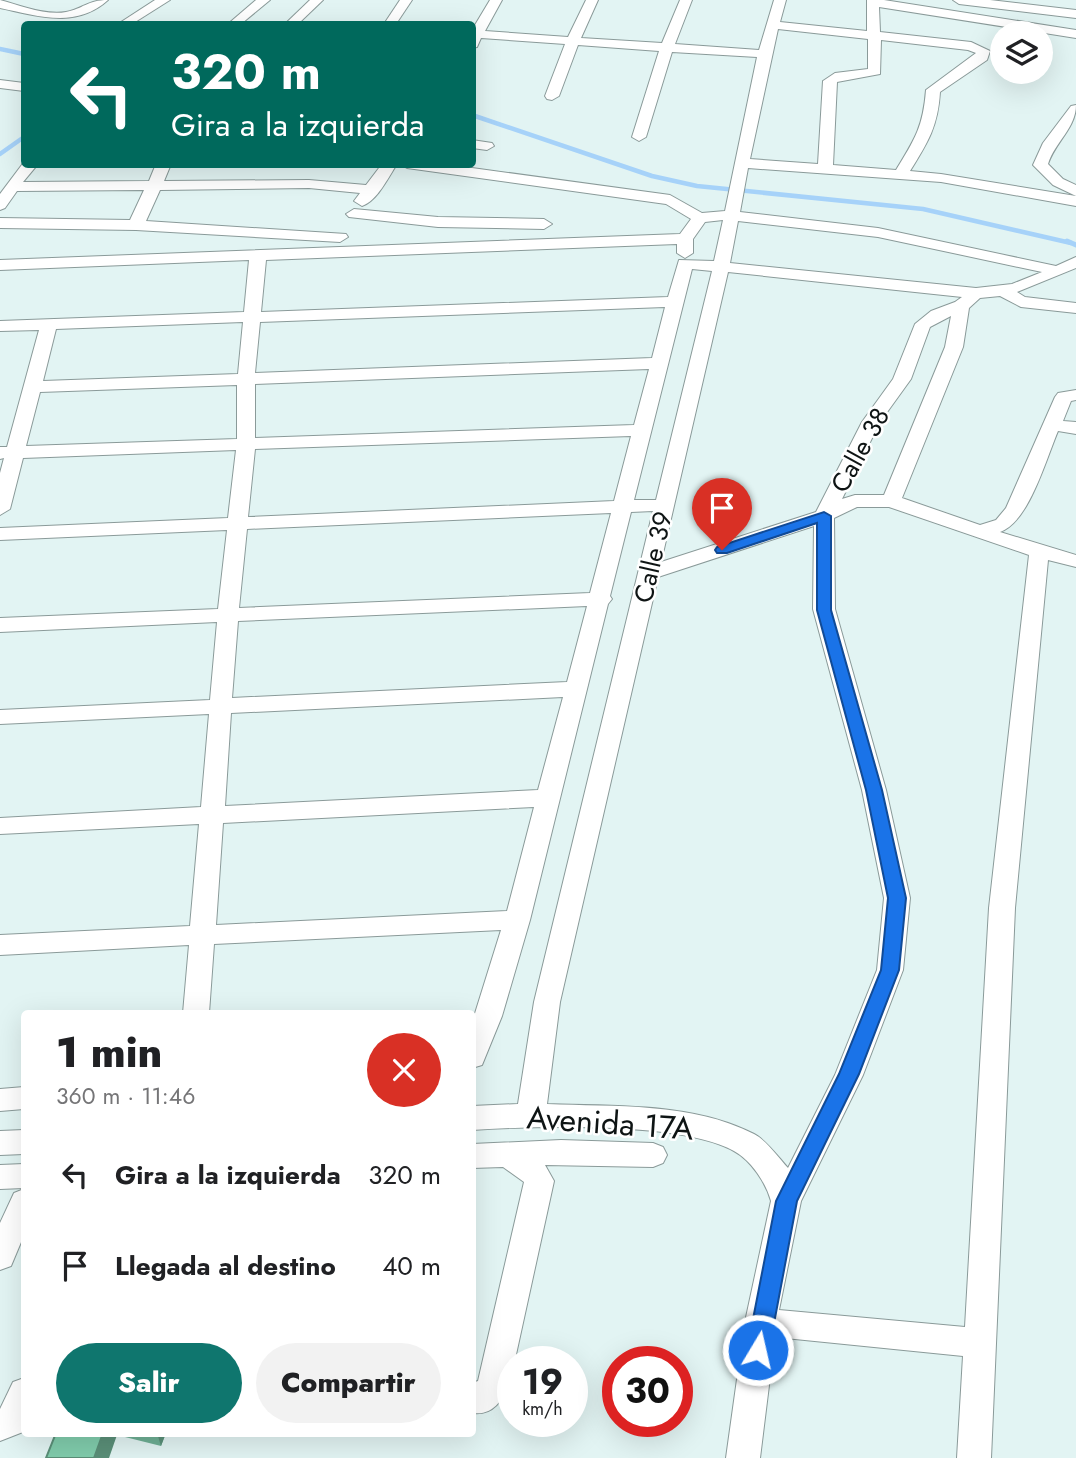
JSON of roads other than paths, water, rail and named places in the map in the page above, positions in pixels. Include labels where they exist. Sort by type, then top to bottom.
[{"type":"street","points":[[0,4],[54,16],[69,16],[102,0]]},
{"type":"street","points":[[129,21],[164,0]]},
{"type":"street","points":[[238,21],[264,0]]},
{"type":"street","points":[[294,21],[317,0]]},
{"type":"street","points":[[392,21],[406,0]]},
{"type":"street","points":[[476,34],[496,0]]},
{"type":"street","points":[[552,96],[573,40],[592,0]]},
{"type":"street","points":[[639,137],[667,47],[687,0]]},
{"type":"street","name":"Calle 39","points":[[531,1115],[547,1002],[721,267],[764,54],[779,0]]},
{"type":"street","points":[[959,0],[1076,14]]},
{"type":"street","points":[[825,170],[830,81],[839,75],[867,76],[875,71],[873,1],[1076,34]]},
{"type":"street","points":[[0,11],[50,21]]},
{"type":"street","points":[[774,25],[971,46],[984,53],[933,90],[931,118],[923,138],[900,176]]},
{"type":"street","points":[[476,37],[573,40],[764,54]]},
{"type":"street","points":[[0,84],[21,87]]},
{"type":"street","points":[[1012,191],[1040,165],[1044,149],[1070,126],[1076,109]]},
{"type":"street","points":[[1040,165],[1058,182],[1076,191]]},
{"type":"street","points":[[0,205],[28,168]]},
{"type":"street","points":[[136,225],[162,168]]},
{"type":"street","points":[[337,244],[354,214],[387,168]]},
{"type":"street","points":[[436,168],[670,200],[700,218]]},
{"type":"street","points":[[741,169],[825,170],[941,178],[1076,201]]},
{"type":"street","points":[[13,187],[309,184],[372,190]]},
{"type":"street","points":[[476,1047],[489,1016],[517,920],[601,598],[676,302],[685,263],[685,239],[700,218],[732,210],[914,238],[1057,271]]},
{"type":"street","points":[[354,214],[451,223],[544,224]]},
{"type":"street","points":[[0,223],[136,225],[337,244],[685,239]]},
{"type":"street","points":[[0,265],[258,255],[337,244]]},
{"type":"street","points":[[196,1010],[220,706],[246,443],[246,379],[258,255]]},
{"type":"street","points":[[685,263],[969,300],[1027,286],[1076,262]]},
{"type":"street","points":[[1005,292],[1021,302],[1076,308]]},
{"type":"street","points":[[891,501],[954,347],[969,300]]},
{"type":"street","name":"Calle 38","points":[[743,1458],[761,1322],[786,1201],[849,1074],[890,970],[897,898],[874,790],[824,610],[824,516],[871,422],[902,379],[923,324],[969,300]]},
{"type":"street","points":[[0,326],[676,302]]},
{"type":"street","points":[[0,509],[8,453],[33,387],[49,325]]},
{"type":"street","points":[[33,387],[660,363]]},
{"type":"street","points":[[982,531],[1003,524],[1015,509],[1064,397],[1076,395]]},
{"type":"street","points":[[1051,425],[1076,428]]},
{"type":"street","points":[[8,453],[643,430]]},
{"type":"street","points":[[649,573],[824,516],[855,501],[891,501],[1039,552],[1076,561]]},
{"type":"street","points":[[0,534],[665,505]]},
{"type":"street","points":[[974,1458],[1002,908],[1039,552]]},
{"type":"street","points":[[0,625],[601,598]]},
{"type":"street","points":[[0,717],[576,689]]},
{"type":"street","points":[[0,826],[212,813],[547,798]]},
{"type":"street","points":[[0,945],[517,920]]},
{"type":"street","points":[[0,1100],[21,1098]]},
{"type":"street","name":"Avenida 17A","points":[[476,1118],[531,1115],[652,1120],[720,1133],[746,1143]]},
{"type":"street","points":[[0,1143],[21,1142]]},
{"type":"street","points":[[746,1143],[779,1178],[786,1201]]},
{"type":"street","points":[[476,1156],[561,1152],[653,1155]]},
{"type":"street","points":[[476,1399],[489,1393],[494,1382],[539,1181],[532,1169],[508,1155]]},
{"type":"street","points":[[0,1177],[21,1176]]},
{"type":"street","points":[[0,1257],[21,1209]]},
{"type":"street","points":[[761,1322],[979,1343]]},
{"type":"street","points":[[0,1426],[11,1421],[21,1399]]},
{"type":"waterway","points":[[0,49],[21,53]]},
{"type":"waterway","points":[[476,116],[652,176],[697,186],[923,209],[1071,243]]},
{"type":"waterway","points":[[0,154],[21,139]]},
{"type":"waterway","points":[[1067,241],[1076,245]]}]
